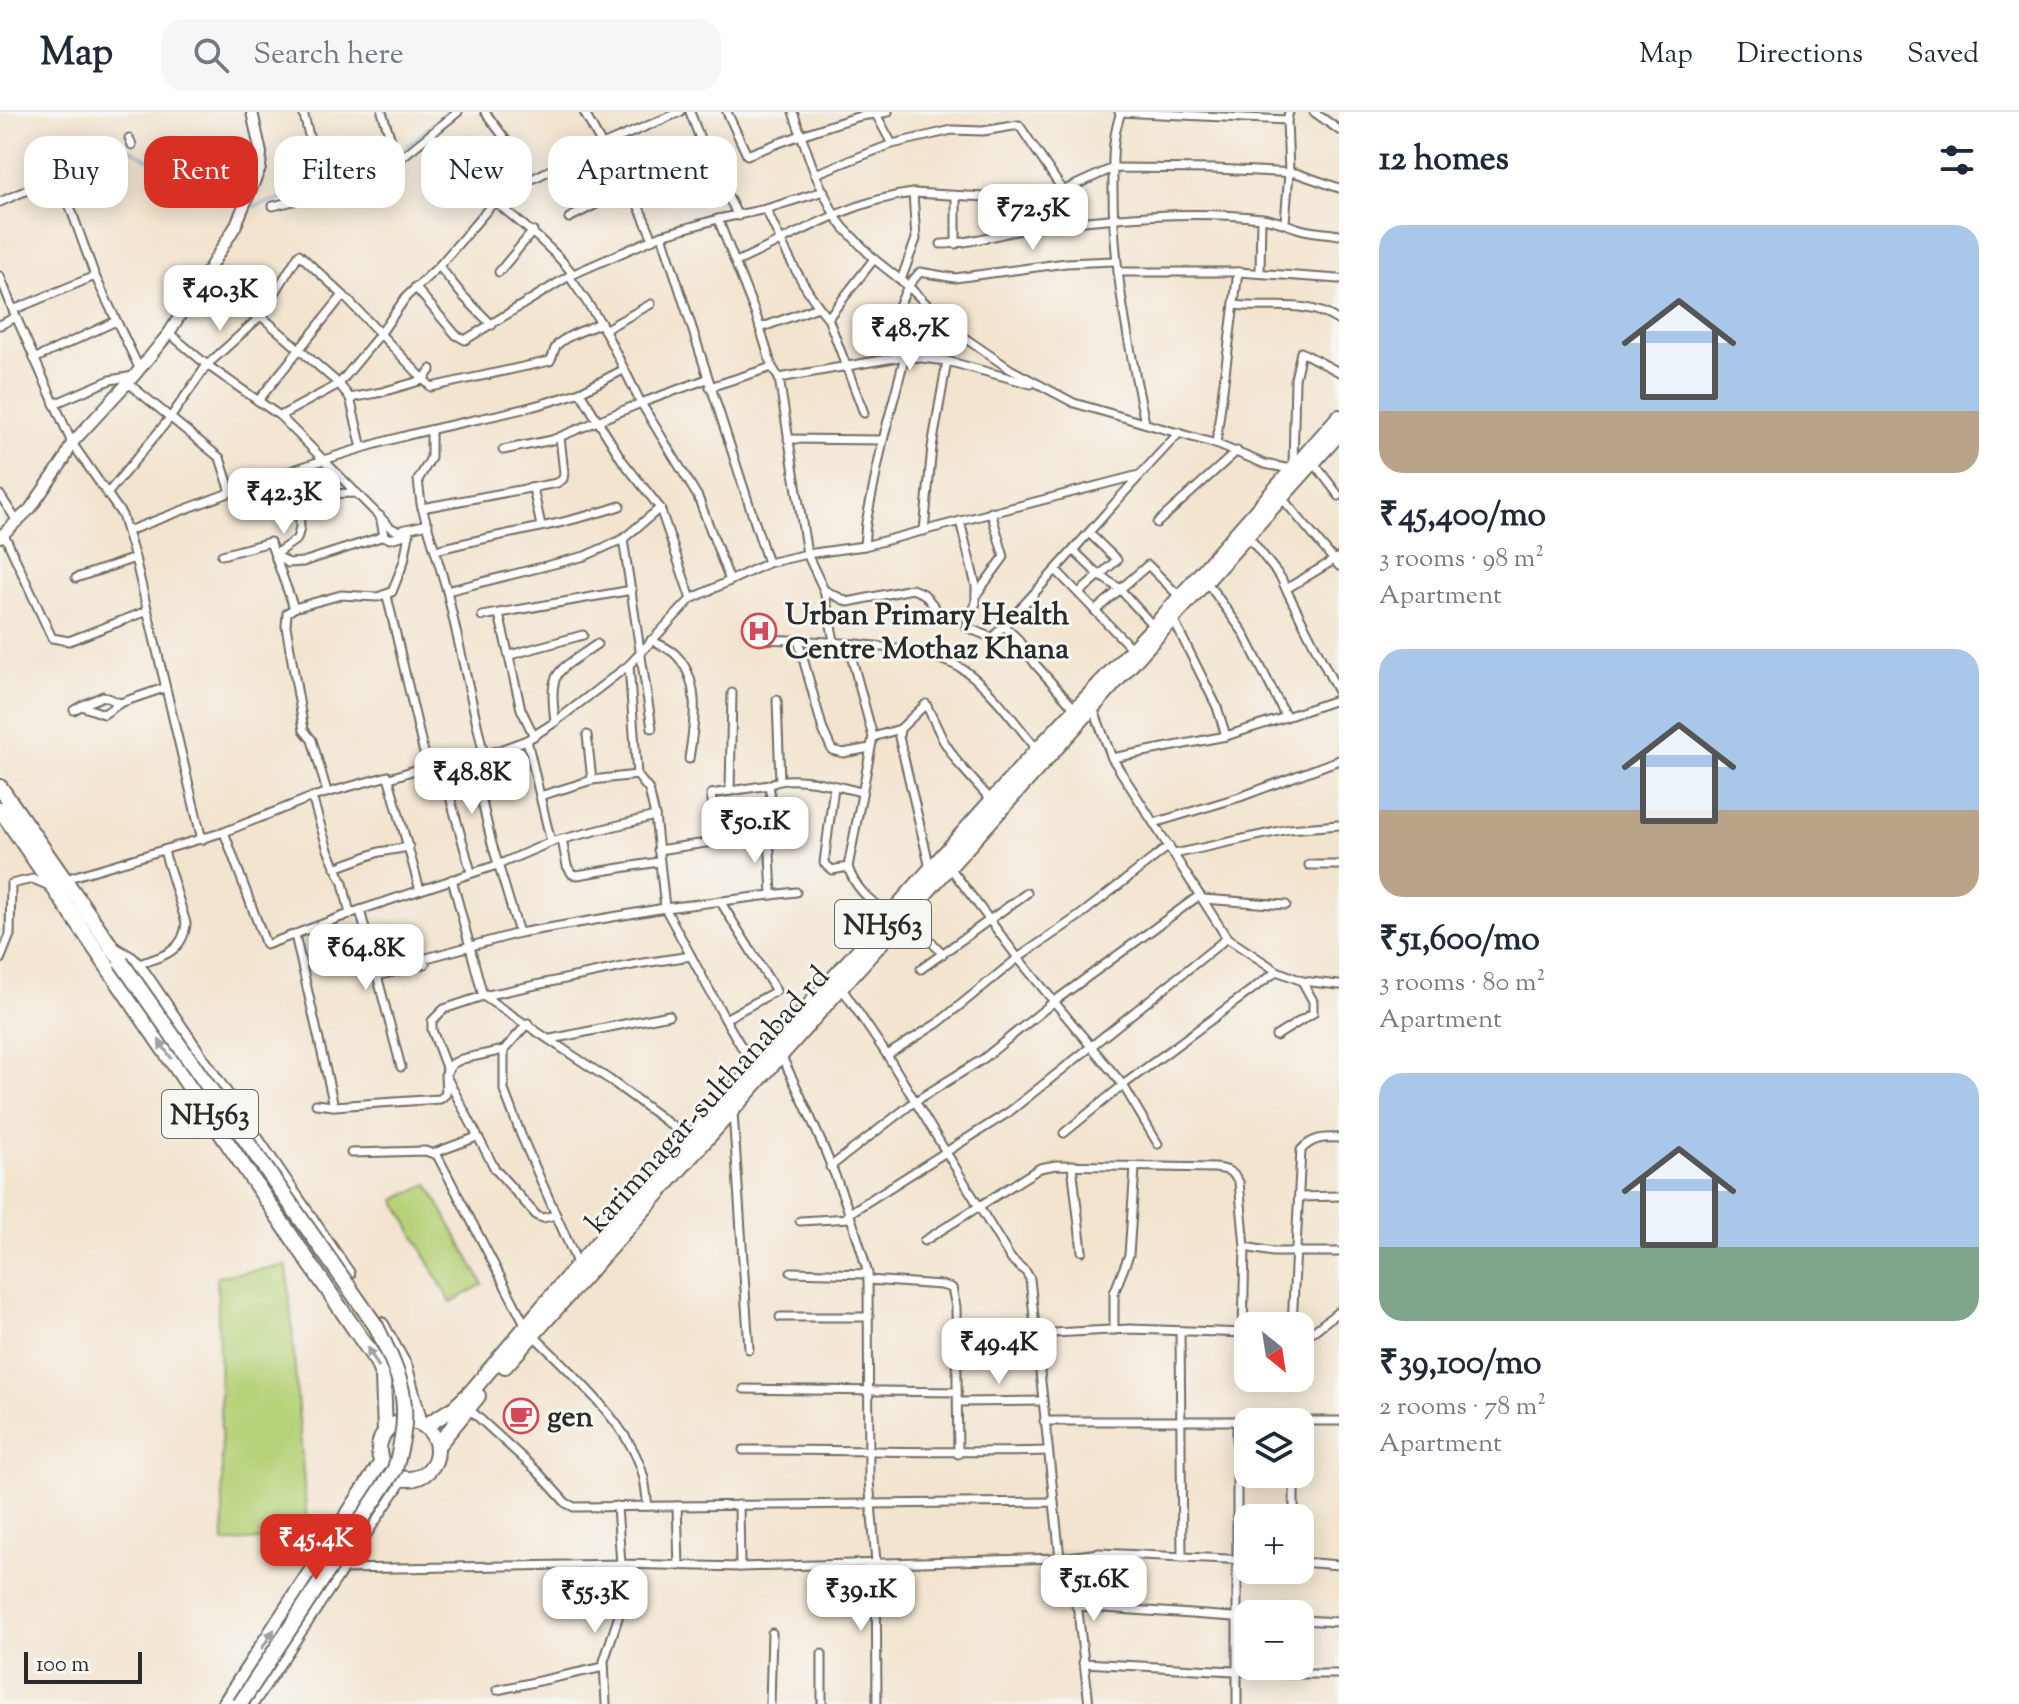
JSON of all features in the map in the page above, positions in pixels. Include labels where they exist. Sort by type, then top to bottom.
[{"type":"highway","name":"NH563","points":[[385,1432],[401,1422],[423,1425],[454,1408],[530,1331],[578,1265],[931,870],[946,862],[993,802],[1042,754],[1076,710],[1179,596],[1303,468],[1339,417]]},
{"type":"highway","name":"karimnagar-sulthanabad rd","points":[[437,1446],[530,1331],[733,1112],[1042,754],[1093,708],[1282,498],[1303,468],[1339,433]]},
{"type":"highway","name":"NH563","points":[[0,787],[58,883],[377,1362],[383,1377],[385,1432],[379,1449],[382,1462]]},
{"type":"highway","name":"NH563","points":[[0,809],[112,949],[128,964],[335,1255],[394,1345],[405,1368],[423,1425],[433,1435],[437,1446],[434,1463],[427,1472],[416,1478],[404,1479]]},
{"type":"highway","points":[[128,964],[376,1326],[399,1373],[406,1403],[402,1442],[395,1469],[240,1704]]},
{"type":"highway","points":[[225,1704],[382,1462],[393,1475],[404,1479]]},
{"type":"street","points":[[147,611],[69,641],[52,638],[2,535],[30,509],[72,443],[169,333],[235,227],[260,168],[261,153],[252,112]]},
{"type":"street","points":[[303,112],[309,136]]},
{"type":"street","points":[[382,112],[390,136]]},
{"type":"street","points":[[405,155],[458,112]]},
{"type":"street","points":[[485,112],[503,136]]},
{"type":"street","points":[[584,112],[597,136]]},
{"type":"street","points":[[623,136],[680,112]]},
{"type":"street","points":[[690,112],[705,152],[738,216]]},
{"type":"street","points":[[727,112],[747,155],[862,114],[877,116],[888,112]]},
{"type":"street","points":[[793,112],[815,174],[835,216],[874,259],[905,283],[953,330],[1040,386],[1074,403],[1216,444],[1265,464],[1303,468],[1339,496]]},
{"type":"street","points":[[1145,423],[1115,261],[1113,137],[1120,112],[1288,116],[1289,173],[1285,222]]},
{"type":"street","points":[[1314,112],[1339,129]]},
{"type":"street","points":[[877,116],[892,144]]},
{"type":"street","points":[[815,174],[892,144],[952,130],[983,131],[1019,125],[1064,192]]},
{"type":"street","points":[[736,262],[835,216],[881,199],[913,193],[1042,200],[1113,168],[1289,173],[1339,188]]},
{"type":"street","points":[[0,202],[24,191]]},
{"type":"street","points":[[415,287],[460,339],[470,339],[571,275],[662,235],[824,191]]},
{"type":"street","points":[[894,317],[916,239],[913,193]]},
{"type":"street","points":[[956,196],[956,244]]},
{"type":"street","points":[[71,208],[95,276],[116,321],[134,376],[170,418],[220,458],[231,492]]},
{"type":"street","points":[[280,416],[339,384],[415,287],[439,266],[489,208]]},
{"type":"street","points":[[504,208],[556,253],[603,326],[641,403],[698,497],[730,581]]},
{"type":"street","points":[[569,218],[589,208]]},
{"type":"street","points":[[639,208],[653,239]]},
{"type":"street","points":[[766,209],[781,243],[818,307],[828,318],[864,413]]},
{"type":"street","points":[[941,244],[956,244],[1030,228],[1112,218],[1195,215],[1261,218],[1285,222],[1298,229],[1339,235]]},
{"type":"street","points":[[1260,273],[1261,218]]},
{"type":"street","points":[[718,219],[772,367],[779,378],[807,554],[824,590],[834,641]]},
{"type":"street","points":[[499,272],[533,231]]},
{"type":"street","points":[[662,235],[768,563]]},
{"type":"street","points":[[107,494],[170,418],[207,365],[261,316],[299,254],[381,333],[423,380],[435,387],[545,363],[553,359],[558,344],[651,304]]},
{"type":"street","points":[[828,318],[874,259]]},
{"type":"street","points":[[905,283],[920,272],[955,278],[1066,263],[1115,261]]},
{"type":"street","points":[[439,266],[492,325]]},
{"type":"street","points":[[1118,272],[1238,272],[1339,279]]},
{"type":"street","points":[[1216,444],[1238,272]]},
{"type":"street","points":[[206,275],[299,347],[339,384],[350,398],[362,448]]},
{"type":"street","points":[[0,276],[72,443],[122,515],[128,531],[202,840]]},
{"type":"street","points":[[0,325],[15,314],[95,276]]},
{"type":"street","points":[[258,401],[343,295]]},
{"type":"street","points":[[1234,305],[1311,307],[1339,321]]},
{"type":"street","points":[[760,328],[818,307]]},
{"type":"street","points":[[34,359],[116,321]]},
{"type":"street","points":[[169,333],[207,365],[280,416],[397,531],[428,524]]},
{"type":"street","points":[[1303,468],[1295,379],[1301,352],[1339,372]]},
{"type":"street","points":[[779,378],[905,356],[947,361],[1040,386]]},
{"type":"street","points":[[864,546],[883,440],[905,356]]},
{"type":"street","points":[[924,531],[932,447],[947,361]]},
{"type":"street","points":[[503,450],[560,437],[641,403],[772,367]]},
{"type":"street","points":[[350,398],[393,390],[423,380],[431,369]]},
{"type":"street","points":[[128,531],[362,448],[542,405],[580,392],[623,370]]},
{"type":"street","points":[[54,404],[110,380],[134,376]]},
{"type":"street","points":[[580,392],[622,460],[660,508],[691,599]]},
{"type":"street","points":[[431,430],[431,458],[418,480],[422,508],[447,591],[484,755]]},
{"type":"street","points":[[960,521],[976,586],[976,603],[966,627],[992,638],[1179,433]]},
{"type":"street","points":[[422,508],[557,483],[563,479],[560,437]]},
{"type":"street","points":[[788,439],[883,440]]},
{"type":"street","points":[[1157,523],[1237,451]]},
{"type":"street","points":[[471,872],[445,771],[452,764],[472,760],[530,738],[555,722],[629,665],[691,599],[768,563],[864,546],[1139,475]]},
{"type":"street","points":[[533,488],[541,526]]},
{"type":"street","points":[[275,554],[297,539],[299,504],[322,494],[357,493]]},
{"type":"street","points":[[0,495],[17,521]]},
{"type":"street","points":[[1282,498],[1337,561],[1286,589]]},
{"type":"street","points":[[436,550],[583,518],[620,506]]},
{"type":"street","points":[[447,591],[585,556],[623,539],[660,508]]},
{"type":"street","points":[[975,596],[1004,557],[991,512]]},
{"type":"street","points":[[380,516],[384,536]]},
{"type":"street","points":[[1079,593],[1117,560],[1089,533]]},
{"type":"street","points":[[275,554],[288,563],[303,562],[384,536],[390,539],[409,534],[404,561],[392,592],[387,596],[341,595],[294,608],[287,613],[286,626],[304,730],[312,740],[327,792]]},
{"type":"street","points":[[1112,758],[1226,736],[1339,697],[1281,578],[1247,535]]},
{"type":"street","points":[[623,539],[652,728]]},
{"type":"street","points":[[222,555],[270,542],[294,608]]},
{"type":"street","points":[[1074,551],[1099,575],[1119,588],[1154,627]]},
{"type":"street","points":[[76,578],[135,558]]},
{"type":"street","points":[[1095,611],[1148,565],[1179,596]]},
{"type":"street","points":[[1056,570],[1132,649]]},
{"type":"street","points":[[1206,581],[1243,632],[1286,717]]},
{"type":"street","points":[[824,590],[848,602],[912,589],[924,594],[938,611]]},
{"type":"street","points":[[482,616],[632,590]]},
{"type":"street","points":[[0,960],[10,935],[11,884],[33,879],[58,883],[202,840],[327,792],[427,766],[387,596]]},
{"type":"street","points":[[499,614],[530,738],[551,842]]},
{"type":"street","points":[[1173,619],[1217,707],[1226,736]]},
{"type":"street","points":[[1004,626],[1076,710]]},
{"type":"street","points":[[510,655],[583,635]]},
{"type":"street","points":[[758,639],[834,641],[927,654],[965,671],[989,693],[1042,754]]},
{"type":"street","points":[[651,640],[675,653],[688,676],[695,701],[689,759]]},
{"type":"street","points":[[798,640],[823,730],[832,750],[837,754],[870,748]]},
{"type":"street","points":[[555,722],[552,689],[556,673],[597,644]]},
{"type":"street","points":[[848,644],[873,737],[848,867],[865,896],[890,916]]},
{"type":"street","points":[[629,665],[637,775],[649,790],[655,816],[665,908],[754,1068]]},
{"type":"street","points":[[120,703],[103,696],[77,708],[104,714],[120,703],[164,688]]},
{"type":"street","points":[[730,791],[732,693]]},
{"type":"street","points":[[777,700],[780,781]]},
{"type":"street","points":[[873,737],[900,729],[926,704],[958,763],[993,802]]},
{"type":"street","points":[[1093,708],[1112,758],[1227,938],[1277,971],[1302,981],[1339,985]]},
{"type":"street","points":[[900,729],[899,737],[931,870]]},
{"type":"street","points":[[587,735],[592,780]]},
{"type":"street","points":[[472,760],[492,844],[519,933]]},
{"type":"street","points":[[1154,823],[1240,797],[1339,760]]},
{"type":"street","points":[[540,796],[592,780],[637,775]]},
{"type":"street","points":[[390,778],[420,890]]},
{"type":"street","points":[[718,840],[711,794],[780,781],[806,781],[862,792]]},
{"type":"street","points":[[769,785],[772,895]]},
{"type":"street","points":[[834,787],[824,863],[832,870],[848,867]]},
{"type":"street","points":[[312,797],[335,868],[343,883],[350,914]]},
{"type":"street","points":[[224,832],[266,945],[500,864],[551,842],[655,816]]},
{"type":"street","points":[[887,1055],[938,1023],[1018,958],[1172,850],[1289,829],[1339,825]]},
{"type":"street","points":[[658,850],[795,830]]},
{"type":"street","points":[[562,839],[567,866],[572,874],[658,862]]},
{"type":"street","points":[[335,868],[379,852],[409,847]]},
{"type":"street","points":[[128,964],[164,956],[181,943],[185,933],[186,923],[164,851]]},
{"type":"street","points":[[946,862],[1018,958],[1056,1000],[1123,1085],[1158,1144]]},
{"type":"street","points":[[1309,865],[1339,865]]},
{"type":"street","points":[[452,879],[483,996],[528,1023],[691,1140]]},
{"type":"street","points":[[377,976],[471,945],[519,933],[665,908],[796,892]]},
{"type":"street","points":[[921,969],[1027,893]]},
{"type":"street","points":[[830,1167],[914,1102],[983,1059],[1056,1000],[1202,897],[1286,905]]},
{"type":"street","points":[[720,901],[776,991],[725,1019]]},
{"type":"street","points":[[360,910],[401,1067]]},
{"type":"street","points":[[906,915],[943,954]]},
{"type":"street","points":[[295,935],[334,1106]]},
{"type":"street","points":[[800,1221],[849,1216],[946,1154],[1009,1112],[1227,938]]},
{"type":"street","points":[[556,1215],[537,1216],[495,1169],[446,1072],[432,1021],[444,1009],[483,996],[691,956]]},
{"type":"street","points":[[1064,1133],[1123,1085],[1277,971]]},
{"type":"street","points":[[1276,1036],[1313,1013],[1313,1001],[1302,981]]},
{"type":"street","points":[[841,987],[887,1055],[1011,1259],[1030,1279],[1060,1558],[1075,1586],[1089,1704]]},
{"type":"street","points":[[551,1039],[669,1015]]},
{"type":"street","points":[[446,1072],[462,1059],[504,1050],[528,1023]]},
{"type":"street","points":[[504,1050],[504,1090],[578,1265]]},
{"type":"street","points":[[781,1055],[802,1097],[830,1167],[868,1277],[869,1449],[876,1562],[877,1704]]},
{"type":"street","points":[[316,1104],[334,1106],[440,1099],[446,1094],[446,1072]]},
{"type":"street","points":[[733,1112],[749,1349]]},
{"type":"street","points":[[351,1153],[434,1153],[477,1137]]},
{"type":"street","points":[[1293,1312],[1301,1150],[1317,1138],[1339,1138]]},
{"type":"street","points":[[434,1153],[530,1331],[586,1387],[638,1460],[648,1506]]},
{"type":"street","points":[[1072,1165],[1082,1251]]},
{"type":"street","points":[[924,1241],[1040,1168],[1072,1165],[1226,1169],[1234,1174],[1242,1195],[1245,1312]]},
{"type":"street","points":[[1114,1330],[1114,1293],[1129,1255],[1135,1168]]},
{"type":"street","points":[[1299,1197],[1339,1196]]},
{"type":"street","points":[[1245,1247],[1297,1253],[1339,1252]]},
{"type":"street","points":[[791,1272],[868,1277],[952,1288],[955,1299],[958,1454]]},
{"type":"street","points":[[1314,1331],[1339,1311]]},
{"type":"street","points":[[780,1317],[869,1317]]},
{"type":"street","points":[[1034,1334],[1114,1330],[1234,1332]]},
{"type":"street","points":[[1180,1331],[1182,1557]]},
{"type":"street","points":[[957,1362],[1006,1354],[1036,1353]]},
{"type":"street","points":[[744,1389],[957,1392]]},
{"type":"street","points":[[958,1402],[1042,1401]]},
{"type":"street","points":[[468,1408],[537,1471],[566,1503],[574,1507],[1054,1502]]},
{"type":"street","points":[[1044,1421],[1234,1421]]},
{"type":"street","points":[[1314,1422],[1339,1421]]},
{"type":"street","points":[[743,1450],[869,1449],[958,1454],[1047,1451]]},
{"type":"street","points":[[254,1704],[404,1479]]},
{"type":"street","points":[[739,1505],[740,1567]]},
{"type":"street","points":[[606,1704],[604,1667],[619,1615],[621,1564],[617,1506]]},
{"type":"street","points":[[677,1506],[679,1566]]},
{"type":"street","points":[[343,1569],[621,1564],[740,1567],[1060,1558],[1099,1553],[1234,1559]]},
{"type":"street","points":[[1314,1563],[1339,1565]]},
{"type":"street","points":[[1076,1606],[1234,1618]]},
{"type":"street","points":[[1314,1621],[1339,1622]]},
{"type":"street","points":[[770,1704],[772,1633]]},
{"type":"street","points":[[822,1654],[822,1704]]},
{"type":"street","points":[[1083,1663],[1234,1671]]},
{"type":"street","points":[[497,1690],[604,1667]]},
{"type":"street","points":[[1314,1673],[1339,1674]]},
{"type":"street","points":[[1237,1704],[1238,1680]]},
{"type":"green space","points":[[428,1184],[483,1284],[451,1303],[395,1200]]},
{"type":"green space","points":[[287,1266],[308,1536],[224,1543],[217,1276]]},
{"type":"waterway","points":[[405,147],[446,112]]},
{"type":"waterway","points":[[128,148],[144,158]]},
{"type":"waterway","points":[[258,205],[274,201]]},
{"type":"place","name":"Urban Primary Health Centre Mothaz Khana","points":[[759,631]]},
{"type":"place","name":"gen","points":[[521,1416]]}]
